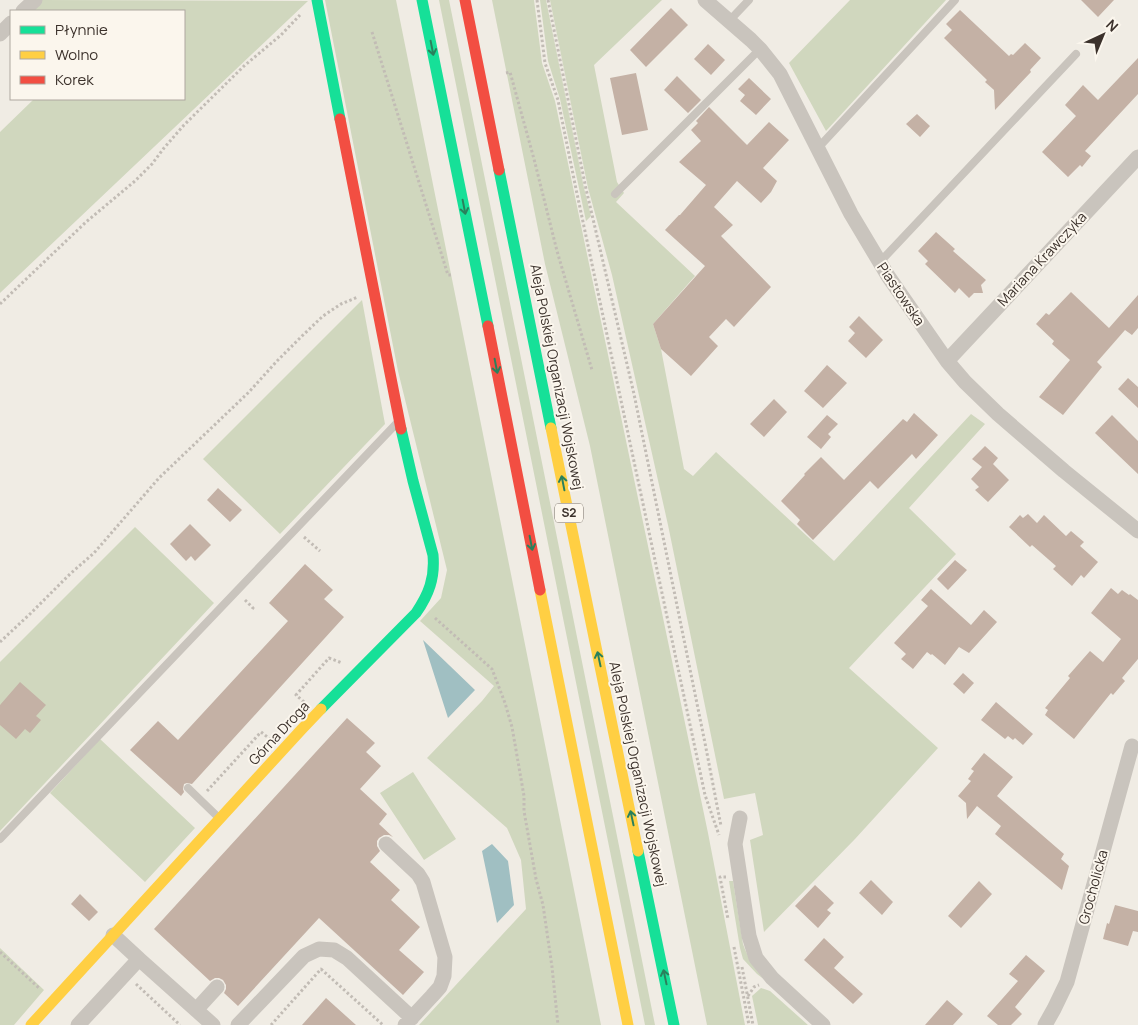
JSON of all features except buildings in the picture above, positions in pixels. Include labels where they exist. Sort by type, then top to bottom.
[{"type":"main road","points":[[422,0],[628,1025]]},
{"type":"main road","name":"Aleja Polskiej Organizacji Wojskowej","points":[[466,0],[674,1025]]},
{"type":"main road","name":"Górna Droga","points":[[31,1025],[301,730],[409,620],[429,591],[434,567],[433,555],[399,420],[376,294],[317,3]]},
{"type":"street","points":[[24,10],[35,0]]},
{"type":"street","name":"Piastowska","points":[[705,0],[760,49],[780,74],[851,214],[888,276],[947,361],[965,382],[998,414],[1138,531]]},
{"type":"street","points":[[0,34],[10,24]]},
{"type":"street","name":"Mariana Krawczyka","points":[[947,361],[1138,156]]},
{"type":"street","name":"Grocholicka","points":[[1045,1025],[1067,982],[1132,746]]},
{"type":"street","points":[[740,818],[735,844],[749,936],[756,958],[772,978],[823,1025]]},
{"type":"street","points":[[238,1025],[304,956],[318,949],[334,950],[347,958],[408,1021],[440,987],[444,976],[445,957],[423,882],[418,874],[386,844]]},
{"type":"street","points":[[113,935],[213,1025]]},
{"type":"street","points":[[78,1025],[139,959]]},
{"type":"street","points":[[196,1010],[217,987]]},
{"type":"lane","points":[[725,16],[749,0]]},
{"type":"lane","points":[[818,148],[955,0]]},
{"type":"lane","points":[[616,194],[760,49]]},
{"type":"lane","points":[[879,262],[1076,54]]},
{"type":"lane","points":[[0,839],[399,420]]},
{"type":"lane","points":[[188,788],[220,818]]},
{"type":"path","points":[[537,0],[545,64],[559,106],[705,795],[722,838],[706,743],[634,394],[586,188],[548,0]]},
{"type":"path","points":[[0,304],[79,228],[135,181],[152,164],[184,125],[244,66],[281,35],[308,8],[317,3]]},
{"type":"path","points":[[372,32],[448,276],[452,274]]},
{"type":"path","points":[[506,73],[510,72],[557,252],[592,370]]},
{"type":"path","points":[[0,642],[94,553],[159,478],[249,392],[322,316],[341,304],[359,297],[376,294]]},
{"type":"path","points":[[421,605],[492,669],[505,703],[512,726],[524,796],[524,811],[544,913],[558,1025]]},
{"type":"path","points":[[306,704],[296,695],[329,658],[343,664]]},
{"type":"path","points":[[207,791],[262,732],[268,738]]},
{"type":"path","points":[[729,923],[720,877],[731,876]]},
{"type":"path","points":[[726,877],[727,884]]},
{"type":"path","points":[[729,900],[732,917]]},
{"type":"path","points":[[733,942],[751,1025]]},
{"type":"path","points":[[737,943],[751,1025]]},
{"type":"path","points":[[0,952],[53,1001]]},
{"type":"path","points":[[271,1025],[321,969],[383,1025]]},
{"type":"path","points":[[125,974],[180,1025]]},
{"type":"path","points":[[747,997],[754,987],[765,984]]},
{"type":"green space","points":[[42,0],[308,1],[0,293],[0,132],[33,100],[185,100],[185,10],[31,10]]},
{"type":"green space","points":[[325,0],[396,0],[601,1025],[419,1025],[526,909],[521,860],[507,828],[427,758],[494,686],[420,621],[441,598],[447,570],[398,371]]},
{"type":"green space","points":[[439,0],[449,0],[655,1025],[645,1025]]},
{"type":"green space","points":[[492,0],[534,0],[542,63],[555,101],[708,833],[745,1025],[707,1025],[590,446],[545,264]]},
{"type":"green space","points":[[540,0],[546,0],[591,216],[586,221],[560,99],[548,61]]},
{"type":"green space","points":[[550,0],[662,0],[594,65],[617,182],[624,193],[616,202],[695,276],[653,324],[661,349],[684,469],[693,476],[716,452],[834,561],[971,414],[985,424],[909,508],[956,554],[849,668],[938,748],[855,839],[764,932],[750,840],[763,835],[755,793],[724,799],[668,525],[612,275],[588,188]]},
{"type":"green space","points":[[850,0],[946,0],[826,131],[789,63]]},
{"type":"green space","points":[[362,300],[385,424],[280,534],[203,459]]},
{"type":"green space","points":[[135,527],[214,603],[0,831],[0,662]]},
{"type":"green space","points":[[100,739],[195,828],[145,882],[50,793]]},
{"type":"green space","points":[[413,772],[456,839],[424,860],[380,793]]},
{"type":"green space","points":[[729,881],[733,881],[743,944],[752,964],[765,980],[743,959]]},
{"type":"green space","points":[[0,948],[44,990],[14,1025],[0,1025]]},
{"type":"green space","points":[[761,988],[770,991],[808,1025],[758,1025],[752,996]]},
{"type":"water","points":[[423,640],[475,690],[448,718]]},
{"type":"water","points":[[492,844],[508,861],[514,905],[497,923],[482,851]]},
{"type":"traffic: fast","points":[[317,0],[340,119]]},
{"type":"traffic: fast","points":[[422,0],[488,326]]},
{"type":"traffic: fast","points":[[499,170],[551,428]]},
{"type":"traffic: fast","points":[[321,709],[416,613],[430,586],[433,571],[433,555],[401,429]]},
{"type":"traffic: fast","points":[[638,851],[674,1025]]},
{"type":"traffic: slow","points":[[551,428],[638,851]]},
{"type":"traffic: slow","points":[[540,590],[628,1025]]},
{"type":"traffic: slow","points":[[31,1025],[321,709]]},
{"type":"traffic: jam","points":[[465,0],[499,170]]},
{"type":"traffic: jam","points":[[340,119],[401,429]]},
{"type":"traffic: jam","points":[[488,326],[540,590]]}]
